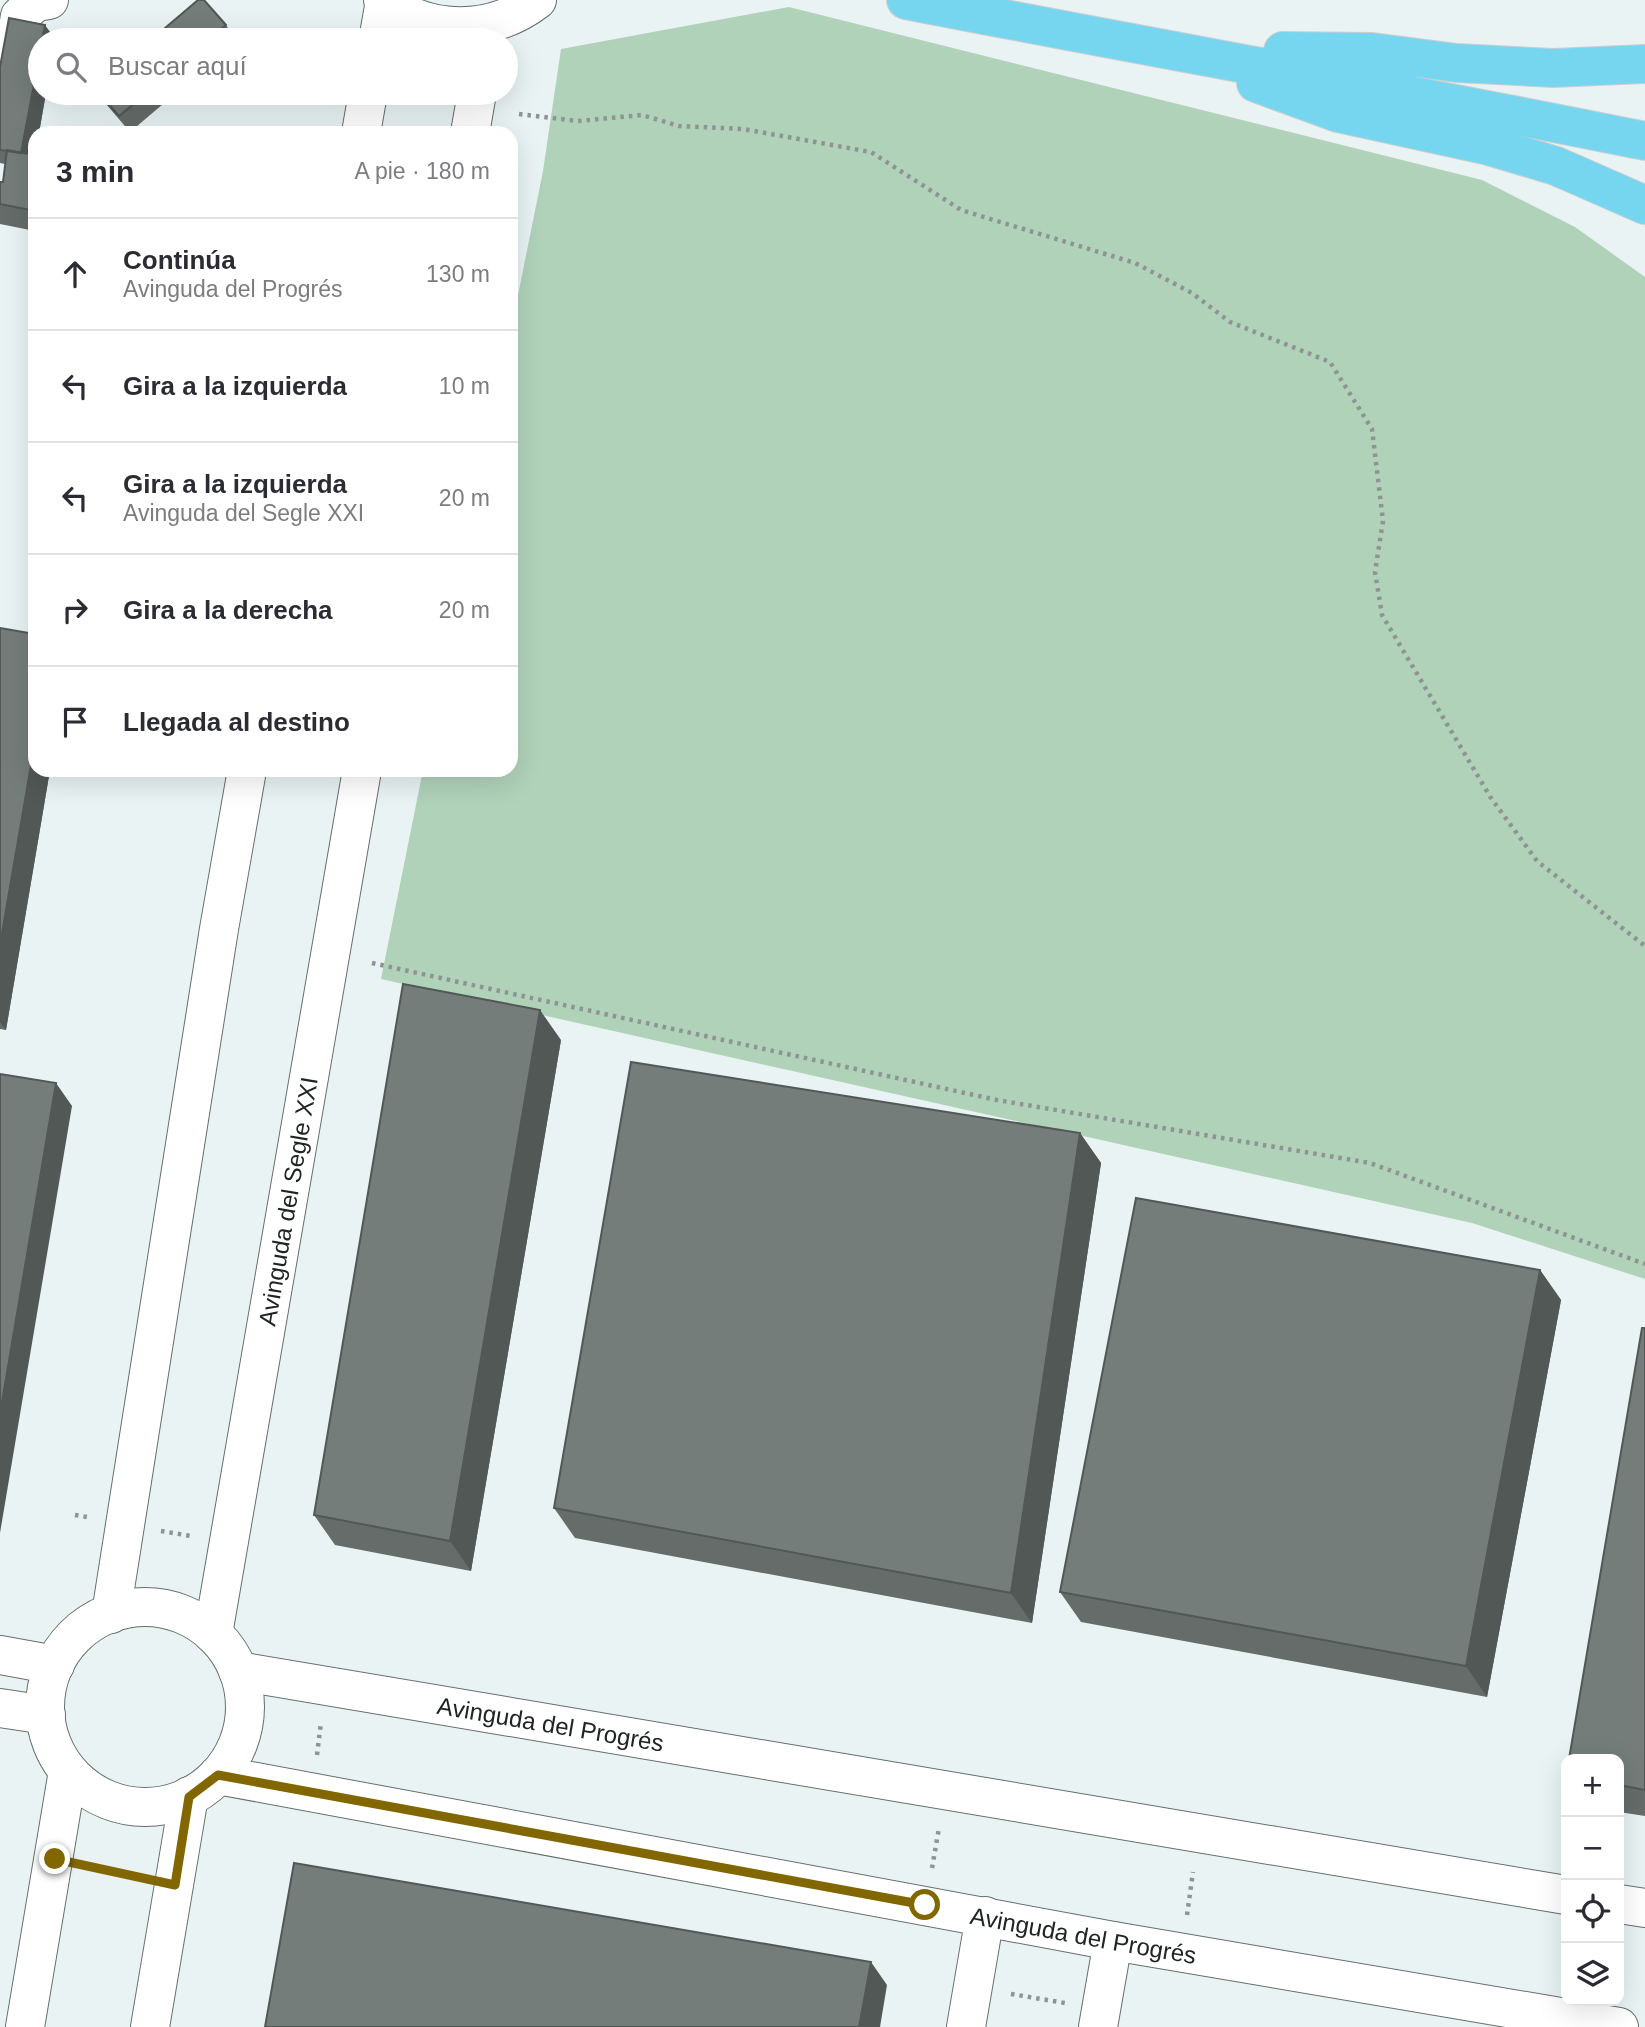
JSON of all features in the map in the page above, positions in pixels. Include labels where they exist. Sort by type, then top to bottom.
[{"type":"highway","points":[[906,0],[1168,51],[1357,83],[1645,141]]},
{"type":"highway","points":[[1168,51],[1372,52],[1457,64],[1553,68],[1645,64]]},
{"type":"highway","points":[[1168,51],[1338,113],[1489,146],[1556,166],[1645,205]]},
{"type":"street","points":[[0,131],[20,16],[36,2],[49,0]]},
{"type":"street","points":[[494,28],[537,0]]},
{"type":"street","points":[[380,28],[384,1],[409,16],[435,24],[467,28]]},
{"type":"street","points":[[362,126],[366,105]]},
{"type":"street","points":[[471,126],[475,105]]},
{"type":"street","points":[[111,1614],[214,956],[246,777]]},
{"type":"street","name":"Avinguda del Segle XXI","points":[[213,1634],[361,777]]},
{"type":"street","points":[[142,1607],[157,1608],[188,1617],[213,1634],[223,1644],[238,1671],[245,1698],[243,1726],[234,1752],[203,1786],[160,1805],[131,1806],[90,1791],[68,1771],[55,1751],[46,1715],[47,1690],[55,1665],[78,1634],[111,1614],[142,1607]]},
{"type":"street","points":[[0,1655],[55,1665]]},
{"type":"street","name":"Avinguda del Progrés","points":[[238,1671],[1561,1893]]},
{"type":"street","points":[[0,1708],[46,1715]]},
{"type":"street","points":[[25,2027],[68,1771]]},
{"type":"street","points":[[150,2027],[175,1885],[203,1786]]},
{"type":"street","name":"Avinguda del Progrés","points":[[203,1786],[925,1905],[1113,1941],[1619,2027]]},
{"type":"street","points":[[1624,1905],[1645,1908]]},
{"type":"street","points":[[966,2027],[985,1916]]},
{"type":"street","points":[[1099,2018],[1113,1941]]},
{"type":"path","points":[[519,114],[578,121],[642,115],[679,126],[743,129],[871,152],[961,210],[1135,263],[1192,293],[1230,322],[1329,362],[1373,429],[1383,521],[1375,572],[1382,615],[1491,798],[1537,861],[1645,946]]},
{"type":"path","points":[[372,963],[996,1100],[1370,1163],[1645,1264]]},
{"type":"path","points":[[75,1515],[230,1544]]},
{"type":"path","points":[[925,1905],[945,1789]]},
{"type":"path","points":[[1182,1953],[1198,1833]]},
{"type":"path","points":[[55,1859],[175,1885]]},
{"type":"path","points":[[973,1988],[1099,2018]]},
{"type":"green space","points":[[789,7],[1482,180],[1575,227],[1645,277],[1645,1279],[1472,1223],[381,979],[422,777],[518,777],[518,295],[543,171],[561,49]]},
{"type":"building","points":[[198,0],[204,0],[226,25],[222,28],[165,28]]},
{"type":"building","points":[[9,18],[45,25],[44,28],[28,28],[30,105],[21,153],[0,150],[0,67]]},
{"type":"building","points":[[109,105],[132,105],[119,116]]},
{"type":"building","points":[[7,150],[28,154],[28,210],[0,204],[0,182],[3,182]]},
{"type":"building","points":[[0,628],[28,633],[29,777],[0,945]]},
{"type":"building","points":[[403,984],[540,1010],[450,1541],[314,1515]]},
{"type":"building","points":[[631,1062],[1080,1133],[1011,1593],[554,1508]]},
{"type":"building","points":[[0,1074],[56,1083],[0,1414]]},
{"type":"building","points":[[1136,1198],[1540,1270],[1466,1666],[1060,1592]]},
{"type":"building","points":[[1642,1328],[1645,1328],[1645,1790],[1624,1786],[1624,1754],[1570,1754]]},
{"type":"building","points":[[294,1863],[871,1962],[859,2027],[265,2027]]},
{"type":"route","points":[[55,1859],[175,1885],[189,1797],[218,1775],[925,1905]]}]
